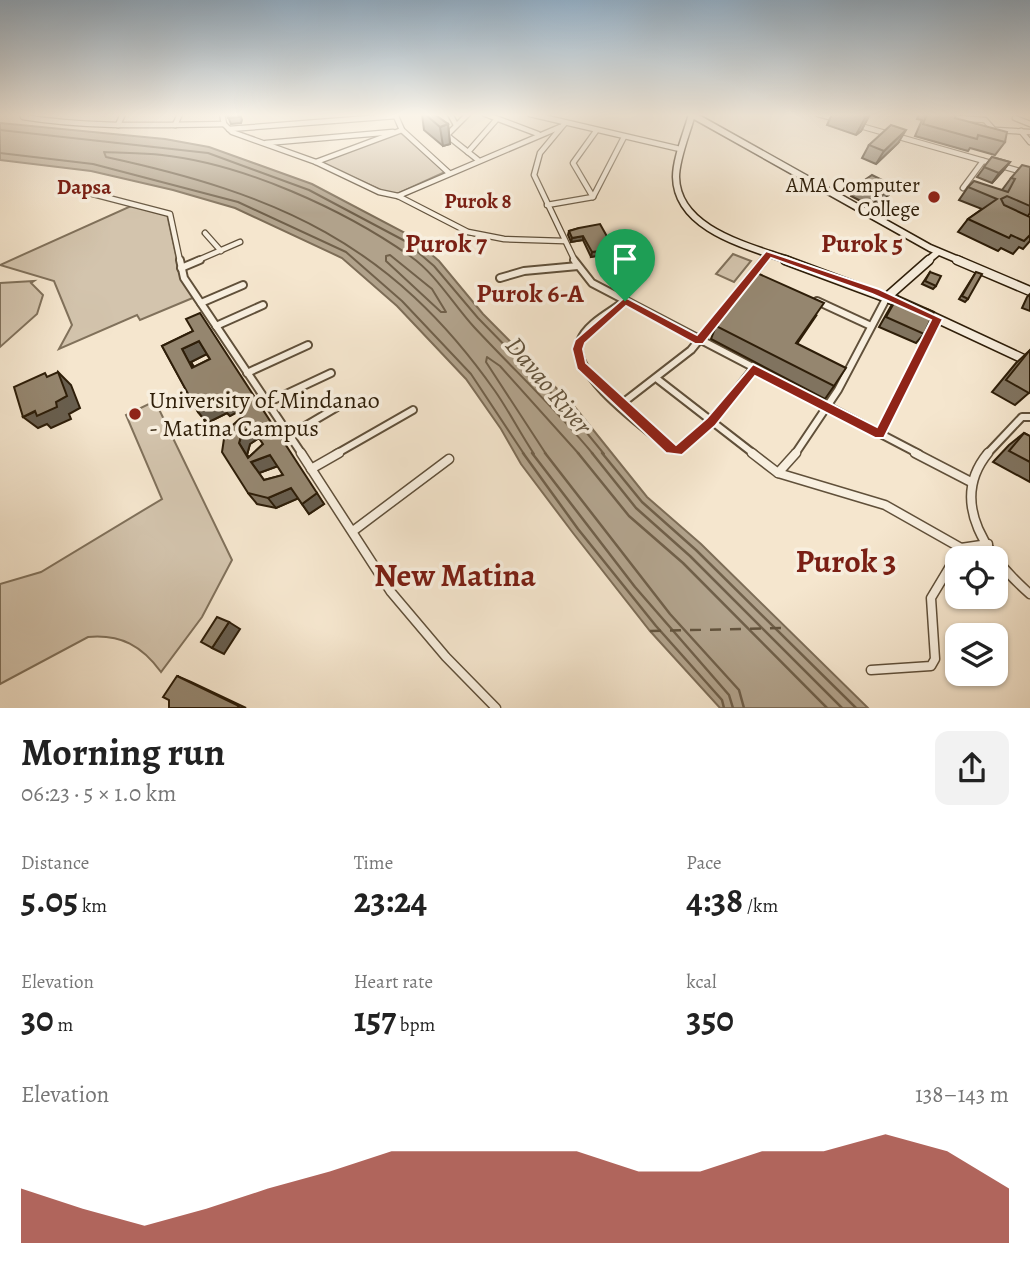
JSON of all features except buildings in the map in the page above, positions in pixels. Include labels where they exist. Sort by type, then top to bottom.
[{"type":"main road","points":[[751,147],[938,252],[1030,291]]},
{"type":"main road","points":[[680,149],[677,184],[690,214],[708,228],[769,254],[909,306]]},
{"type":"main road","points":[[887,297],[938,252]]},
{"type":"main road","points":[[919,310],[1030,362]]},
{"type":"street","points":[[272,147],[316,162],[379,192],[398,196],[459,229],[477,235],[504,239],[564,241]]},
{"type":"street","points":[[316,162],[354,147]]},
{"type":"street","points":[[421,147],[449,173]]},
{"type":"street","points":[[462,147],[478,160]]},
{"type":"street","points":[[468,152],[472,147]]},
{"type":"street","points":[[398,196],[510,147]]},
{"type":"street","points":[[545,147],[534,169],[564,241],[578,266],[592,283],[971,482]]},
{"type":"street","points":[[584,147],[573,163],[593,197]]},
{"type":"street","points":[[593,197],[619,147]]},
{"type":"street","points":[[671,147],[680,149]]},
{"type":"street","points":[[937,147],[1030,174]]},
{"type":"street","points":[[963,188],[983,160]]},
{"type":"street","points":[[70,188],[169,213],[181,268],[288,436],[408,615],[496,708]]},
{"type":"street","points":[[547,205],[593,197]]},
{"type":"street","points":[[205,233],[221,251]]},
{"type":"street","points":[[181,268],[240,242]]},
{"type":"street","points":[[620,405],[699,341],[769,254]]},
{"type":"street","points":[[500,278],[524,271],[578,266]]},
{"type":"street","points":[[754,272],[766,278]]},
{"type":"street","points":[[201,303],[243,285]]},
{"type":"street","points":[[778,473],[802,449],[828,407],[887,297]]},
{"type":"street","points":[[813,299],[871,326]]},
{"type":"street","points":[[625,301],[591,328],[577,349],[581,365],[620,405],[675,451],[680,450],[711,422],[736,394],[753,369]]},
{"type":"street","points":[[216,326],[263,305]]},
{"type":"street","points":[[880,434],[937,319]]},
{"type":"street","points":[[247,373],[308,345]]},
{"type":"street","points":[[267,403],[331,373]]},
{"type":"street","points":[[656,378],[778,473],[885,505],[932,529],[958,546]]},
{"type":"street","points":[[288,436],[339,407]]},
{"type":"street","points":[[311,469],[413,410]]},
{"type":"street","points":[[1030,416],[1023,416],[1016,422],[971,482],[973,505],[988,544],[1001,565],[1030,594]]},
{"type":"street","points":[[354,531],[449,459]]},
{"type":"street","points":[[974,546],[988,544]]},
{"type":"street","points":[[871,670],[931,666],[935,659],[931,598],[945,575]]},
{"type":"shaded area","points":[[359,147],[417,147],[445,172],[397,194],[383,191],[319,162]]},
{"type":"shaded area","points":[[131,206],[167,214],[181,279],[195,297],[140,320],[137,315],[59,349],[72,325],[54,281],[0,265]]},
{"type":"shaded area","points":[[733,254],[751,261],[734,282],[716,274]]},
{"type":"shaded area","points":[[34,281],[31,283],[43,295],[37,314],[0,347],[0,283]]},
{"type":"shaded area","points":[[155,401],[232,560],[202,617],[161,672],[146,655],[130,644],[111,638],[88,637],[0,684],[0,584],[41,572],[162,499],[126,415]]},
{"type":"water","name":"Davao River","points":[[0,147],[209,147],[312,184],[409,235],[439,261],[483,314],[574,406],[647,497],[701,544],[868,708],[720,708],[650,631],[573,533],[521,464],[501,429],[466,379],[397,306],[342,258],[235,208],[173,190],[91,171],[0,160]]},
{"type":"ferry route","points":[[650,631],[786,628]]},
{"type":"place","name":"AMA Computer College","points":[[934,197]]},
{"type":"place","name":"University of Mindanao - Matina Campus","points":[[135,414]]},
{"type":"district","name":"Dapsa","points":[[84,187]]},
{"type":"district","name":"Purok 8","points":[[478,201]]},
{"type":"district","name":"Purok 7","points":[[446,243]]},
{"type":"district","name":"Purok 5","points":[[862,243]]},
{"type":"district","name":"Purok 6-A","points":[[530,293]]},
{"type":"district","name":"Purok 3","points":[[846,561]]},
{"type":"district","name":"New Matina","points":[[455,575]]},
{"type":"route","points":[[769,254],[875,292],[937,319],[880,434],[753,369],[736,394],[711,422],[678,451],[671,449],[593,380],[578,357],[577,349],[585,334],[625,301],[699,341],[769,254]]}]
